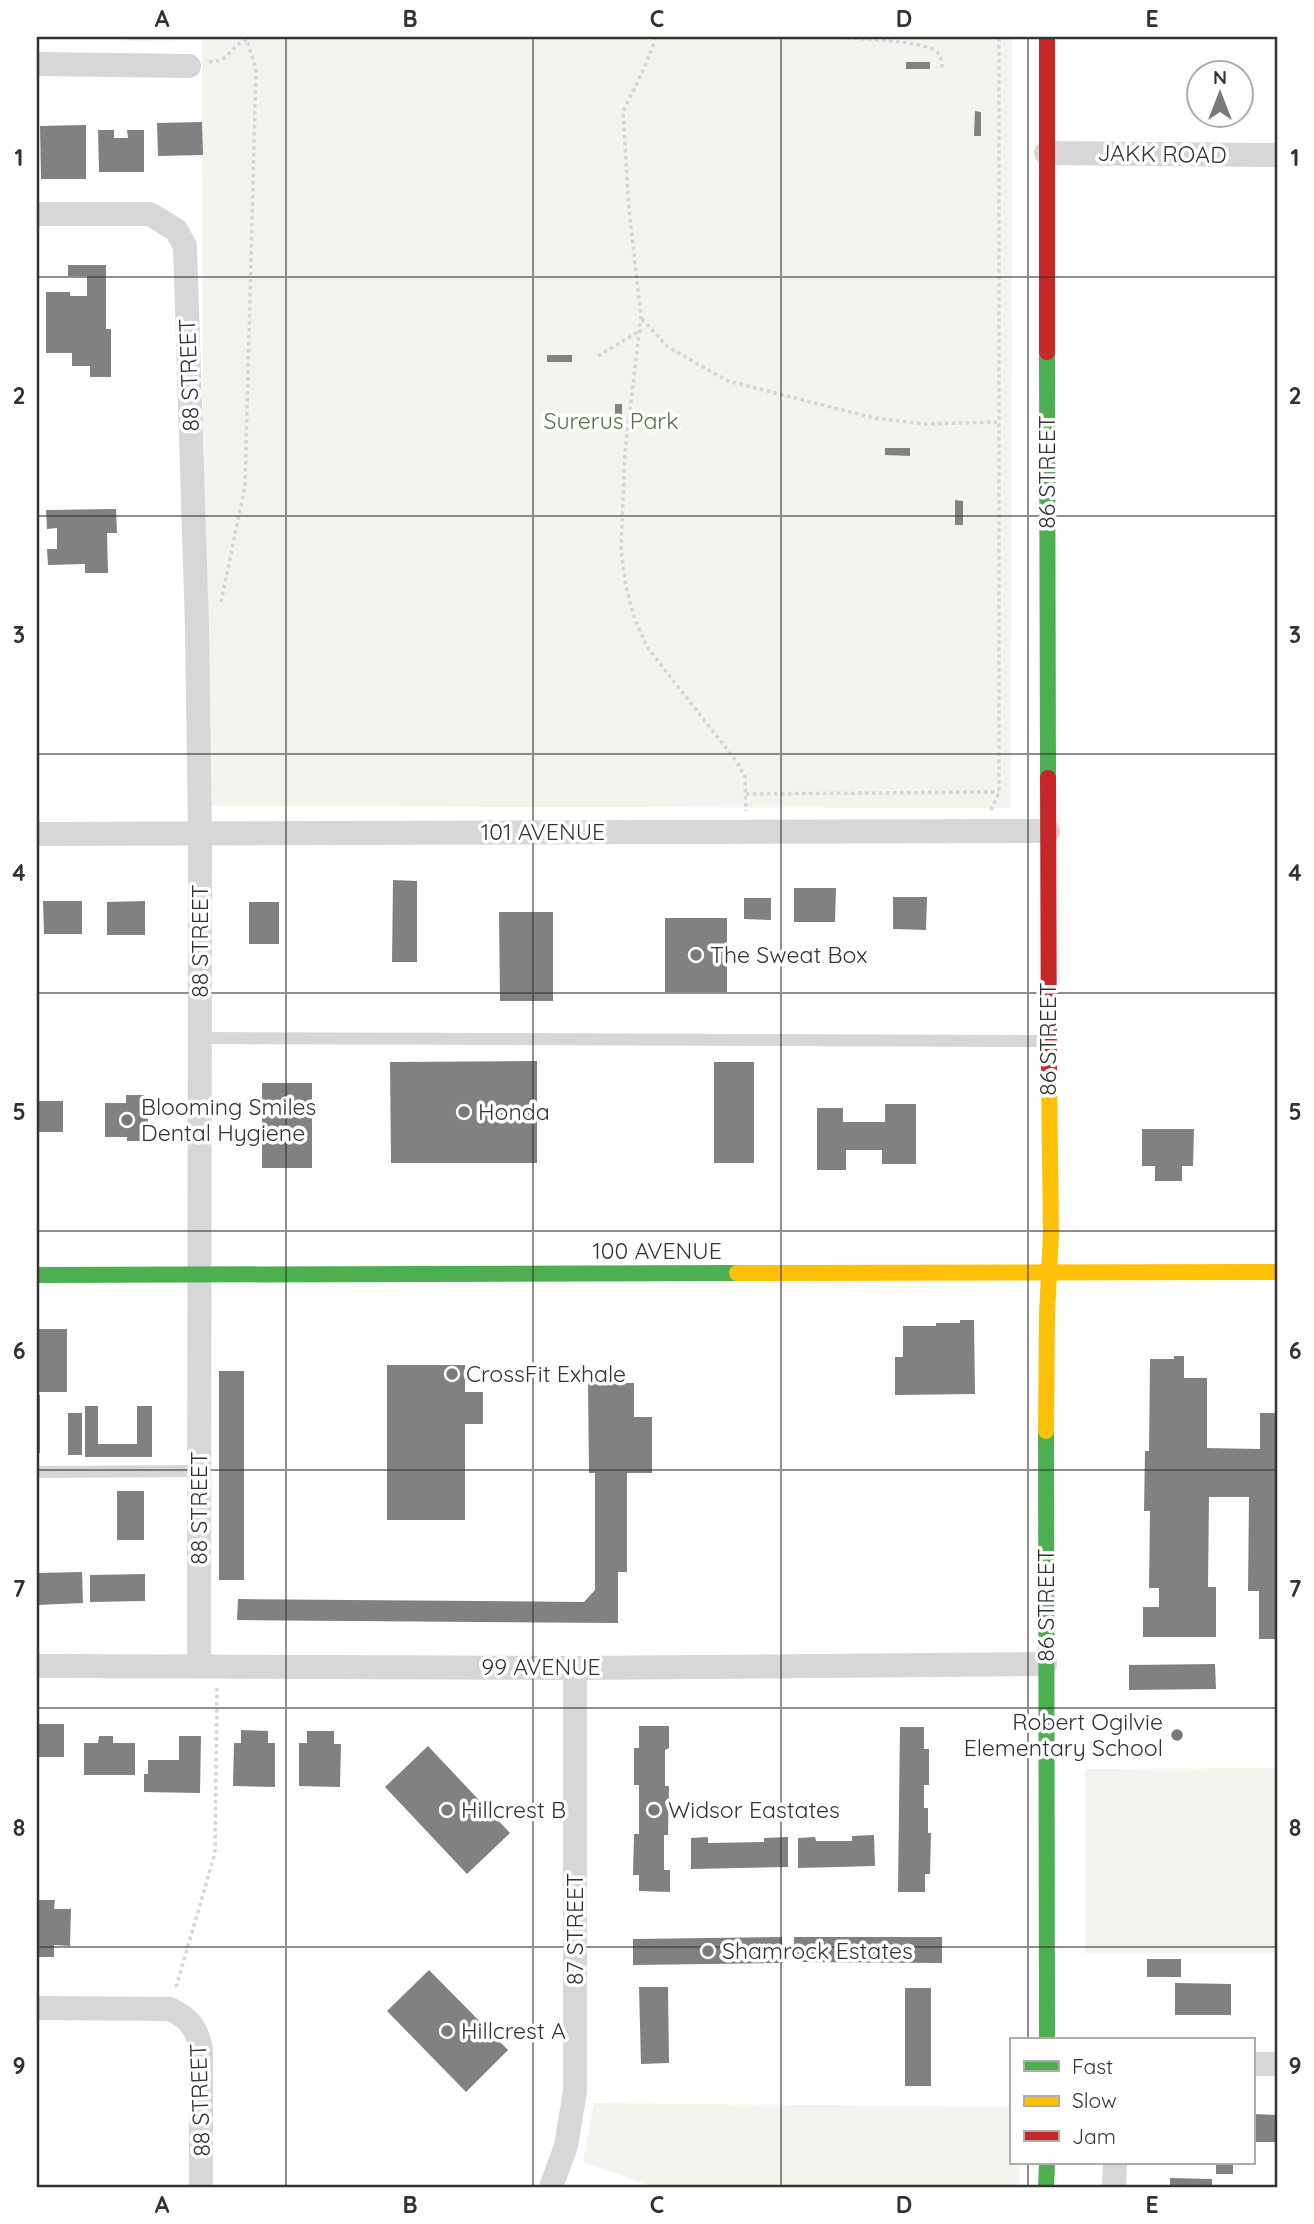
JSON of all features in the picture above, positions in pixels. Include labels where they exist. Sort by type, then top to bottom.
[{"type":"main road","name":"86 STREET","points":[[1047,37],[1047,2038]]},
{"type":"main road","name":"100 AVENUE","points":[[37,1275],[1277,1272]]},
{"type":"main road","points":[[1046,2187],[1047,2164]]},
{"type":"street","points":[[37,64],[189,66]]},
{"type":"street","name":"JAKK ROAD","points":[[1046,153],[1277,155]]},
{"type":"street","name":"88 STREET","points":[[37,214],[150,214],[169,224],[182,237],[185,246],[197,629],[200,834],[198,1471],[208,1665]]},
{"type":"street","name":"101 AVENUE","points":[[37,834],[1048,831]]},
{"type":"street","name":"99 AVENUE","points":[[37,1666],[575,1668],[1045,1664]]},
{"type":"street","name":"87 STREET","points":[[551,2187],[566,2146],[575,2091],[575,1668]]},
{"type":"street","points":[[37,2008],[178,2013]]},
{"type":"street","name":"88 STREET","points":[[178,2013],[198,2032],[201,2049],[201,2187]]},
{"type":"street","points":[[1254,2064],[1277,2064]]},
{"type":"street","points":[[1114,2187],[1115,2164]]},
{"type":"lane","points":[[200,1038],[1048,1041]]},
{"type":"lane","points":[[37,1472],[198,1471]]},
{"type":"path","points":[[656,37],[623,112],[641,330],[625,451],[621,550],[626,587],[634,617],[647,648],[737,762],[745,777],[746,794],[999,792]]},
{"type":"path","points":[[819,37],[869,39],[928,47],[938,53],[943,69]]},
{"type":"path","points":[[982,831],[999,792],[999,37]]},
{"type":"path","points":[[189,66],[222,60],[249,39],[256,69],[245,486],[219,611]]},
{"type":"path","points":[[641,317],[668,347],[728,381],[874,418],[925,424],[999,422]]},
{"type":"path","points":[[598,356],[641,330]]},
{"type":"path","points":[[178,2013],[215,1853],[208,1665]]},
{"type":"green space","name":"Surerus Park","points":[[125,37],[1012,37],[1011,808],[203,806],[202,40],[125,41]]},
{"type":"green space","points":[[1277,1768],[1277,1953],[1085,1953],[1085,1769]]},
{"type":"green space","points":[[594,2103],[1010,2107],[1010,2164],[1020,2164],[1019,2187],[653,2187],[583,2162]]},
{"type":"building","points":[[906,62],[930,62],[930,69],[906,69]]},
{"type":"building","points":[[975,111],[981,112],[981,136],[974,136]]},
{"type":"building","points":[[202,122],[203,155],[158,156],[157,123]]},
{"type":"building","points":[[86,125],[86,179],[41,179],[40,126]]},
{"type":"building","points":[[98,130],[114,130],[114,138],[128,138],[127,130],[144,130],[144,172],[99,172]]},
{"type":"building","points":[[68,265],[106,265],[106,329],[111,329],[111,377],[90,377],[90,366],[72,366],[72,353],[46,353],[46,292],[70,292],[70,296],[87,296],[87,276],[68,276]]},
{"type":"building","points":[[547,355],[572,355],[572,362],[547,362]]},
{"type":"building","points":[[615,404],[622,404],[622,429],[615,429]]},
{"type":"building","points":[[885,448],[910,448],[910,456],[885,455]]},
{"type":"building","points":[[955,500],[963,501],[963,525],[955,525]]},
{"type":"building","points":[[116,509],[117,533],[107,533],[108,573],[85,573],[85,564],[48,565],[47,549],[57,549],[57,528],[47,529],[46,510]]},
{"type":"building","points":[[393,880],[417,881],[417,962],[392,962]]},
{"type":"building","points":[[794,888],[836,888],[835,922],[794,922]]},
{"type":"building","points":[[893,897],[927,897],[926,930],[893,929]]},
{"type":"building","points":[[744,898],[771,898],[771,920],[744,919]]},
{"type":"building","points":[[43,901],[82,901],[82,934],[44,934]]},
{"type":"building","points":[[145,901],[145,935],[107,935],[107,902]]},
{"type":"building","points":[[249,902],[279,902],[279,944],[249,944]]},
{"type":"building","points":[[499,912],[553,912],[553,1001],[500,1001]]},
{"type":"building","name":"The Sweat Box","points":[[665,918],[727,918],[727,992],[665,992]]},
{"type":"building","name":"Honda","points":[[537,1061],[537,1163],[391,1163],[390,1062]]},
{"type":"building","points":[[714,1062],[754,1062],[754,1163],[714,1163]]},
{"type":"building","points":[[262,1083],[312,1083],[312,1168],[262,1168]]},
{"type":"building","name":"Blooming Smiles Dental Hygiene","points":[[126,1095],[144,1095],[144,1104],[148,1104],[148,1141],[105,1137],[105,1103],[126,1103]]},
{"type":"building","points":[[37,1101],[63,1101],[63,1132],[37,1132]]},
{"type":"building","points":[[885,1104],[916,1104],[916,1164],[882,1164],[882,1150],[846,1150],[846,1170],[817,1170],[817,1108],[843,1108],[843,1122],[885,1122]]},
{"type":"building","points":[[1142,1129],[1194,1129],[1193,1166],[1182,1166],[1182,1181],[1155,1181],[1155,1166],[1142,1166]]},
{"type":"building","points":[[960,1320],[974,1320],[975,1394],[895,1395],[895,1357],[903,1357],[903,1326],[936,1326],[936,1323],[960,1323]]},
{"type":"building","points":[[37,1329],[67,1329],[67,1392],[37,1392]]},
{"type":"building","points":[[1174,1356],[1184,1356],[1184,1378],[1207,1378],[1207,1448],[1260,1449],[1260,1413],[1277,1413],[1277,1639],[1259,1639],[1259,1591],[1248,1591],[1249,1497],[1209,1497],[1208,1587],[1216,1587],[1216,1637],[1143,1637],[1143,1607],[1159,1607],[1159,1588],[1149,1588],[1150,1511],[1144,1511],[1145,1451],[1149,1451],[1150,1359],[1174,1359]]},
{"type":"building","points":[[387,1365],[465,1365],[465,1392],[483,1392],[483,1424],[465,1424],[465,1520],[387,1520]]},
{"type":"building","points":[[219,1371],[244,1371],[244,1580],[219,1580]]},
{"type":"building","points":[[588,1383],[634,1383],[634,1417],[652,1417],[652,1473],[627,1473],[627,1572],[618,1572],[618,1623],[237,1620],[238,1599],[584,1602],[595,1590],[595,1473],[589,1473]]},
{"type":"building","points":[[37,1395],[40,1395],[40,1453],[37,1453]]},
{"type":"building","points":[[85,1406],[98,1406],[98,1444],[137,1444],[137,1406],[152,1406],[152,1457],[85,1457]]},
{"type":"building","points":[[68,1413],[82,1413],[82,1455],[68,1455]]},
{"type":"building","points":[[117,1491],[144,1491],[144,1540],[117,1540]]},
{"type":"building","points":[[82,1572],[83,1603],[37,1605],[37,1573]]},
{"type":"building","points":[[145,1574],[145,1601],[90,1602],[90,1575]]},
{"type":"building","points":[[1215,1664],[1216,1689],[1129,1690],[1129,1665]]},
{"type":"building","points":[[37,1724],[64,1724],[64,1757],[37,1757]]},
{"type":"building","name":"Widsor Eastates","points":[[639,1726],[669,1726],[669,1748],[665,1750],[665,1786],[669,1786],[664,1870],[670,1870],[670,1892],[639,1891],[639,1875],[633,1875],[634,1834],[639,1834],[639,1785],[634,1785],[634,1748],[639,1748]]},
{"type":"building","name":"Widsor Eastates","points":[[900,1727],[924,1727],[924,1749],[929,1749],[929,1785],[924,1785],[924,1808],[928,1808],[928,1833],[931,1833],[930,1874],[925,1874],[925,1892],[898,1892]]},
{"type":"building","points":[[241,1730],[268,1731],[268,1743],[275,1743],[275,1787],[233,1786],[234,1743],[241,1743]]},
{"type":"building","points":[[307,1731],[334,1731],[334,1744],[341,1744],[340,1787],[299,1786],[299,1743],[307,1743]]},
{"type":"building","points":[[99,1736],[113,1736],[113,1743],[135,1743],[135,1775],[84,1775],[84,1743],[98,1743]]},
{"type":"building","points":[[179,1736],[201,1736],[200,1793],[144,1792],[144,1774],[148,1774],[148,1760],[179,1760]]},
{"type":"building","name":"Hillcrest B","points":[[428,1746],[510,1833],[467,1874],[385,1787]]},
{"type":"building","name":"Widsor Eastates","points":[[874,1835],[875,1866],[798,1868],[798,1838],[852,1841],[852,1836]]},
{"type":"building","name":"Widsor Eastates","points":[[708,1837],[708,1843],[764,1842],[764,1838],[788,1837],[788,1867],[691,1869],[691,1838]]},
{"type":"building","points":[[37,1900],[55,1900],[54,1909],[71,1909],[70,1946],[54,1945],[54,1957],[37,1957]]},
{"type":"building","name":"Shamrock Estates","points":[[782,1937],[783,1963],[633,1965],[633,1939]]},
{"type":"building","name":"Shamrock Estates","points":[[794,1937],[942,1937],[942,1963],[794,1962]]},
{"type":"building","points":[[1147,1959],[1181,1959],[1181,1977],[1147,1977]]},
{"type":"building","name":"Hillcrest A","points":[[429,1970],[508,2050],[466,2092],[387,2011]]},
{"type":"building","points":[[1175,1983],[1231,1984],[1231,2015],[1175,2015]]},
{"type":"building","name":"Shamrock Estates","points":[[639,1987],[668,1987],[669,2063],[641,2064]]},
{"type":"building","name":"Shamrock Estates","points":[[905,1988],[931,1988],[931,2086],[905,2086]]},
{"type":"building","points":[[1254,2114],[1277,2115],[1277,2142],[1254,2142]]},
{"type":"building","points":[[1216,2164],[1233,2164],[1233,2174],[1216,2174]]},
{"type":"building","points":[[1170,2178],[1212,2179],[1212,2187],[1170,2187]]},
{"type":"traffic: fast","points":[[1047,352],[1048,778]]},
{"type":"traffic: fast","points":[[37,1275],[737,1273]]},
{"type":"traffic: fast","points":[[1046,1431],[1047,2038]]},
{"type":"traffic: fast","points":[[1046,2187],[1047,2164]]},
{"type":"traffic: slow","points":[[1046,1431],[1051,1233],[1049,1078]]},
{"type":"traffic: slow","points":[[737,1273],[1277,1272]]},
{"type":"traffic: jam","points":[[1047,37],[1047,352]]},
{"type":"traffic: jam","points":[[1048,778],[1049,1078]]},
{"type":"place","name":"The Sweat Box","points":[[696,955]]},
{"type":"place","name":"Honda","points":[[464,1112]]},
{"type":"place","name":"Blooming Smiles Dental Hygiene","points":[[127,1120]]},
{"type":"place","name":"CrossFit Exhale","points":[[452,1374]]},
{"type":"place","name":"Robert Ogilvie Elementary School","points":[[1177,1735]]},
{"type":"place","name":"Hillcrest B","points":[[447,1810]]},
{"type":"place","name":"Widsor Eastates","points":[[654,1810]]},
{"type":"place","name":"Shamrock Estates","points":[[708,1951]]},
{"type":"place","name":"Hillcrest A","points":[[447,2031]]}]
